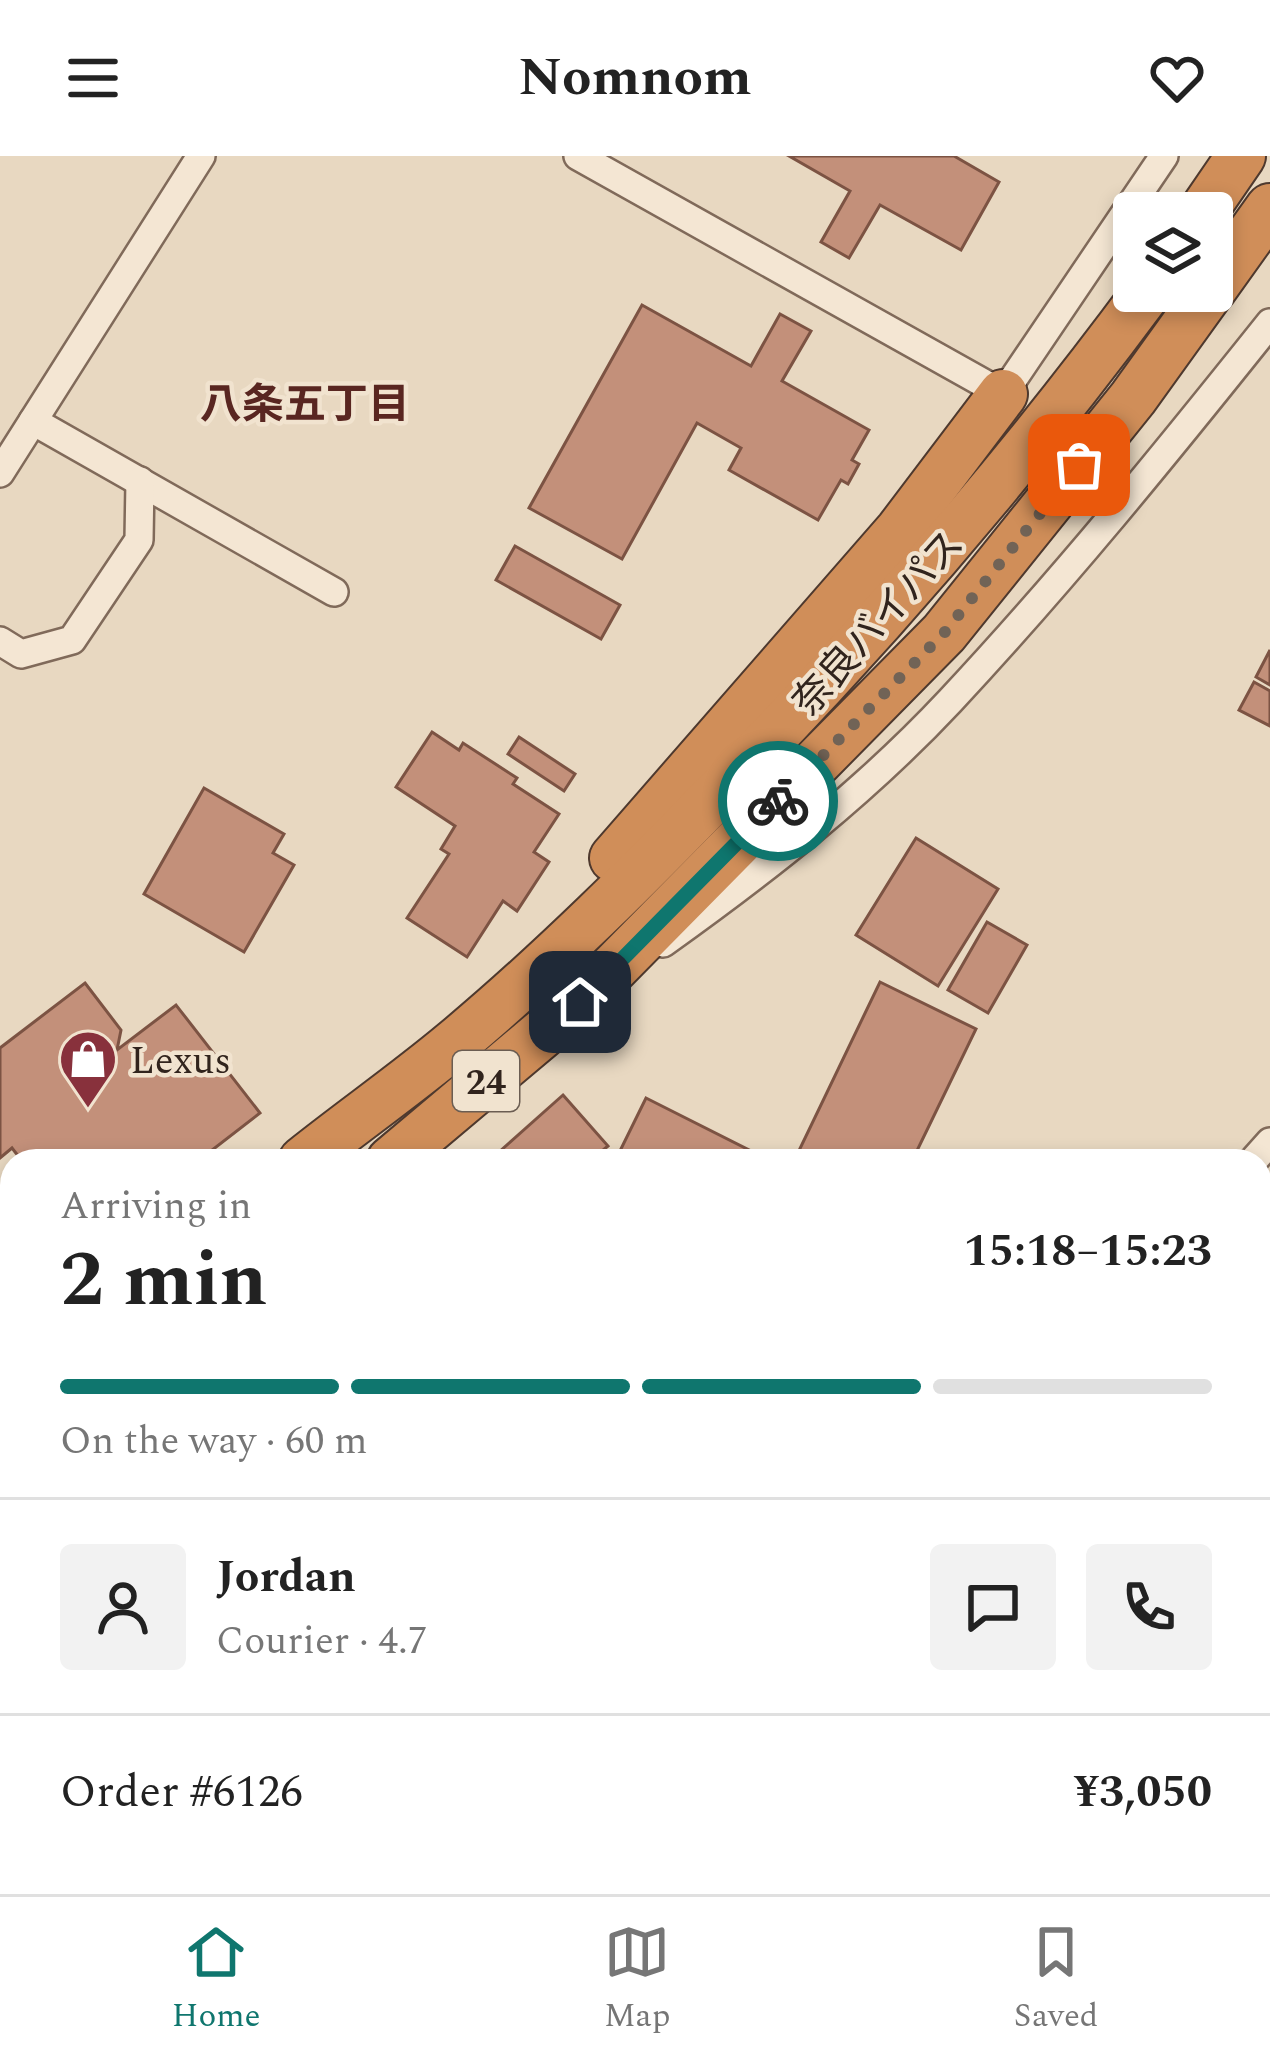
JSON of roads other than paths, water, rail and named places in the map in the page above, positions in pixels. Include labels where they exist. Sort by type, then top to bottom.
[{"type":"highway","points":[[1216,192],[1241,156]]},
{"type":"highway","name":"奈良バイパス","points":[[1233,259],[1270,208]]},
{"type":"highway","name":"奈良バイパス","points":[[319,1149],[455,1044],[602,910],[805,704],[996,488],[1132,312]]},
{"type":"highway","name":"奈良バイパス","points":[[405,1149],[580,1002],[944,633],[1133,398],[1195,312]]},
{"type":"highway","points":[[455,1044],[900,530],[1003,394]]},
{"type":"street","points":[[0,473],[201,156]]},
{"type":"street","points":[[578,156],[1003,394],[1164,156]]},
{"type":"street","points":[[580,1002],[734,893],[844,801],[947,704],[1131,496],[1270,323]]},
{"type":"street","points":[[33,421],[334,592]]},
{"type":"street","points":[[0,640],[21,654],[72,640],[139,540],[140,481]]},
{"type":"place","name":"Lexus","points":[[88,1110]]},
{"type":"district","name":"八条五丁目","points":[[305,403]]}]
